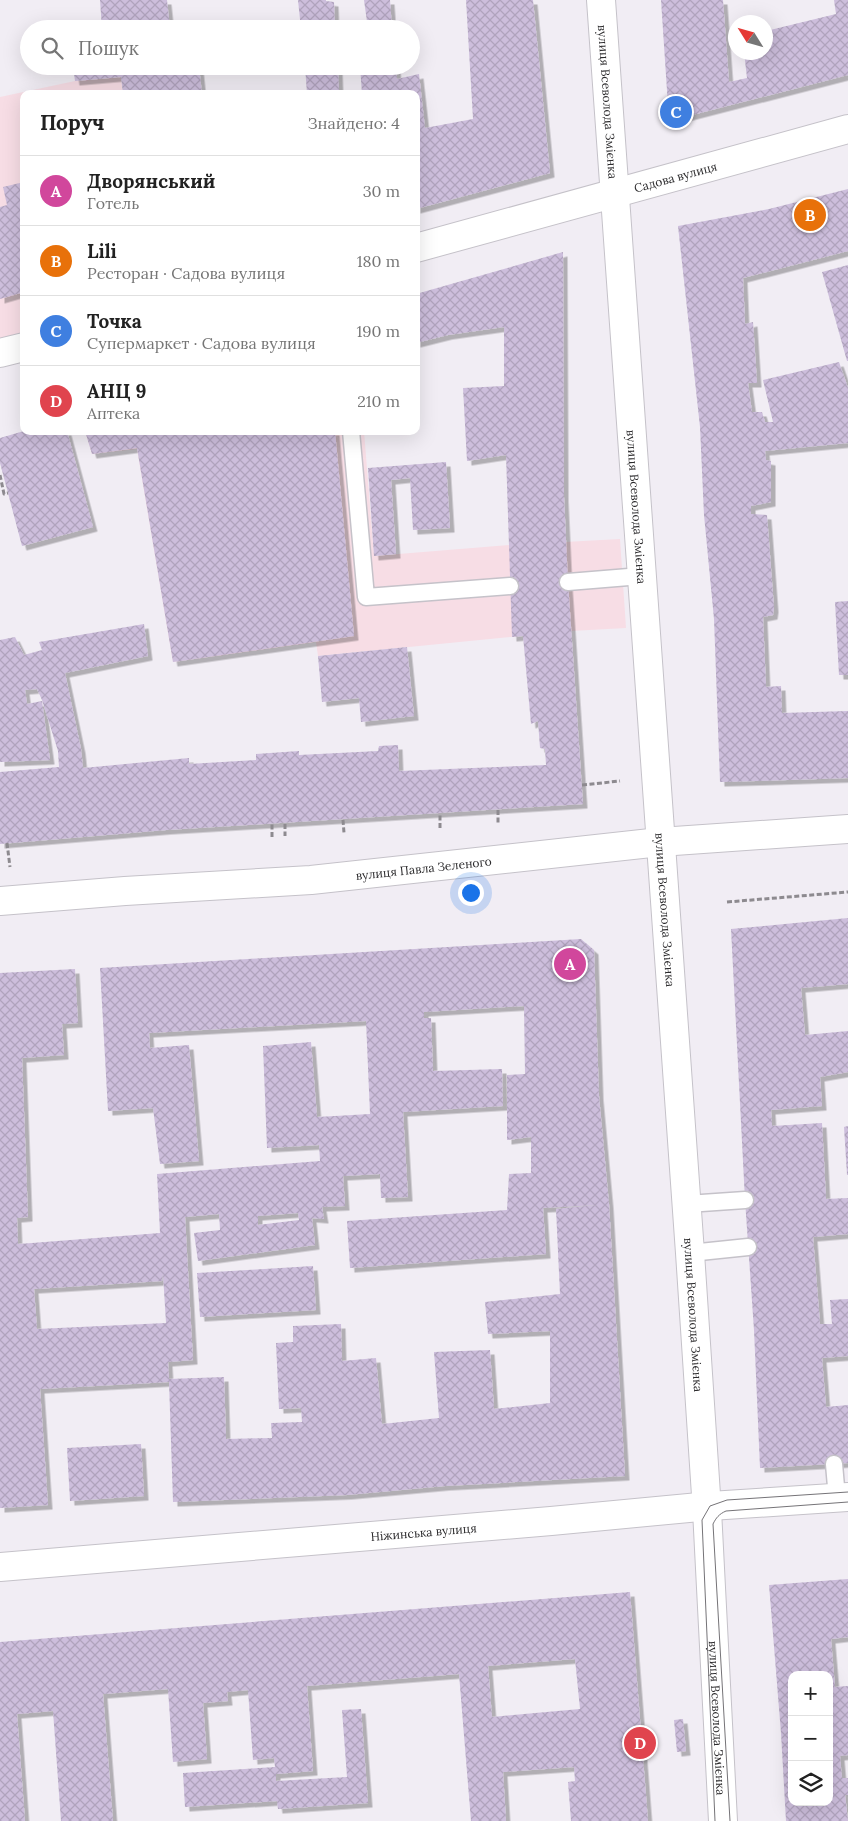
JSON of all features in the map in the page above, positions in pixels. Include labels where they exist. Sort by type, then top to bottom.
[{"type":"street","name":"вулиця Всеволода Змієнка","points":[[601,0],[687,1204],[723,1821]]},
{"type":"street","name":"Садова вулиця","points":[[420,247],[848,130]]},
{"type":"street","points":[[0,353],[20,348]]},
{"type":"street","name":"вулиця Павла Зеленого","points":[[0,901],[303,880],[660,842],[848,829]]},
{"type":"street","name":"Ніжинська вулиця","points":[[0,1567],[843,1497]]},
{"type":"lane","points":[[351,435],[366,597],[510,586]]},
{"type":"lane","points":[[568,582],[641,576]]},
{"type":"lane","points":[[687,1204],[745,1200]]},
{"type":"lane","points":[[690,1253],[748,1247]]},
{"type":"lane","points":[[834,1464],[843,1497]]},
{"type":"path","points":[[0,475],[4,494],[8,493]]},
{"type":"path","points":[[582,784],[620,781]]},
{"type":"path","points":[[498,810],[498,825]]},
{"type":"path","points":[[440,814],[440,828]]},
{"type":"path","points":[[343,820],[344,833]]},
{"type":"path","points":[[272,824],[272,837]]},
{"type":"path","points":[[285,824],[285,836]]},
{"type":"path","points":[[7,843],[10,867]]},
{"type":"path","points":[[727,902],[848,892]]},
{"type":"shaded area","points":[[121,77],[123,90],[33,90],[75,81]]},
{"type":"shaded area","points":[[20,93],[20,340],[0,346],[0,97]]},
{"type":"shaded area","points":[[86,435],[364,435],[374,556],[509,545],[620,539],[626,628],[571,631],[318,656],[316,642],[173,662],[137,449],[92,454]]},
{"type":"building","points":[[100,0],[167,0],[169,20],[101,20]]},
{"type":"building","points":[[298,0],[326,0],[334,2],[335,20],[300,20]]},
{"type":"building","points":[[364,0],[390,0],[391,20],[367,20]]},
{"type":"building","points":[[466,0],[533,0],[550,173],[420,208],[420,90],[362,90],[361,75],[397,75],[397,79],[419,75],[425,128],[473,119]]},
{"type":"building","points":[[661,0],[723,0],[729,82],[747,78],[745,60],[773,60],[773,29],[836,14],[834,0],[848,0],[848,75],[669,121]]},
{"type":"building","points":[[74,75],[200,75],[202,90],[123,90],[121,77],[75,81]]},
{"type":"building","points":[[306,75],[338,75],[339,90],[307,90]]},
{"type":"building","points":[[20,183],[20,293],[0,299],[0,207],[7,205],[3,187]]},
{"type":"building","points":[[848,189],[848,251],[743,278],[745,324],[753,322],[757,383],[748,383],[752,412],[762,412],[765,422],[773,422],[763,380],[839,362],[848,388],[848,443],[765,451],[766,460],[771,461],[771,502],[751,506],[751,514],[767,515],[774,608],[773,615],[763,617],[766,687],[781,686],[782,713],[848,711],[848,778],[720,782],[714,619],[704,515],[700,427],[678,226],[769,209]]},
{"type":"building","points":[[563,252],[564,497],[583,804],[166,830],[0,844],[0,772],[59,767],[58,751],[42,700],[37,689],[25,690],[27,704],[42,701],[50,760],[0,762],[0,640],[15,637],[24,655],[42,650],[39,642],[144,624],[148,656],[65,673],[81,749],[83,768],[189,758],[189,764],[256,760],[256,754],[299,751],[299,755],[378,751],[379,746],[398,745],[399,771],[546,765],[545,749],[540,748],[538,721],[531,724],[523,636],[512,637],[506,455],[467,461],[463,388],[504,386],[504,327],[448,335],[420,342],[420,293]]},
{"type":"building","points":[[848,265],[848,361],[847,361],[822,272]]},
{"type":"building","points":[[20,432],[20,435],[68,435],[93,527],[22,546],[0,463],[0,438]]},
{"type":"building","points":[[86,435],[335,435],[354,636],[173,662],[137,448],[92,454]]},
{"type":"building","points":[[446,462],[450,528],[413,530],[410,478],[391,480],[396,554],[374,556],[368,468]]},
{"type":"building","points":[[848,601],[848,675],[839,675],[835,602]]},
{"type":"building","points":[[407,647],[414,716],[361,722],[359,698],[322,702],[318,656]]},
{"type":"building","points":[[848,918],[848,984],[801,988],[805,1035],[848,1031],[848,1072],[820,1077],[822,1106],[771,1110],[772,1126],[822,1123],[826,1199],[848,1198],[848,1234],[813,1237],[820,1324],[832,1324],[830,1300],[848,1299],[848,1356],[822,1358],[826,1407],[848,1405],[848,1463],[760,1468],[731,929]]},
{"type":"building","points":[[581,939],[594,950],[599,1096],[609,1204],[625,1476],[445,1486],[347,1495],[173,1502],[169,1382],[40,1389],[48,1505],[0,1508],[0,973],[75,969],[78,1023],[62,1024],[64,1055],[22,1058],[28,1217],[17,1218],[18,1244],[160,1233],[157,1174],[320,1161],[319,1145],[267,1148],[263,1046],[311,1042],[317,1117],[370,1114],[366,1021],[149,1033],[150,1048],[189,1045],[199,1161],[160,1164],[153,1108],[108,1111],[100,968]],"holes":[[[524,1006],[525,1074],[507,1075],[507,1140],[531,1137],[531,1173],[509,1174],[507,1210],[347,1221],[350,1268],[546,1254],[543,1208],[597,1205],[556,1209],[560,1294],[485,1302],[488,1334],[550,1331],[550,1403],[494,1409],[490,1350],[434,1352],[439,1418],[382,1424],[376,1358],[342,1361],[341,1324],[293,1326],[293,1342],[276,1343],[279,1409],[301,1408],[302,1422],[271,1423],[272,1438],[226,1439],[224,1377],[169,1379],[168,1362],[193,1360],[185,1217],[219,1214],[220,1230],[194,1233],[198,1261],[315,1245],[312,1218],[324,1219],[322,1207],[345,1206],[343,1176],[380,1174],[381,1198],[408,1197],[403,1112],[503,1106],[502,1069],[433,1071],[431,1018],[424,1018],[424,1012]],[[298,1213],[299,1220],[258,1225],[258,1216]],[[163,1274],[166,1323],[37,1329],[34,1289],[162,1281]]]},
{"type":"building","points":[[848,1126],[848,1175],[847,1175],[844,1127]]},
{"type":"building","points":[[313,1266],[316,1310],[200,1317],[197,1273]]},
{"type":"building","points":[[141,1444],[144,1496],[70,1501],[67,1448]]},
{"type":"building","points":[[848,1579],[848,1637],[831,1639],[835,1687],[848,1686],[848,1755],[840,1756],[842,1778],[848,1778],[848,1795],[845,1795],[848,1821],[786,1821],[769,1585]]},
{"type":"building","points":[[630,1592],[648,1821],[571,1821],[568,1782],[575,1781],[574,1767],[503,1772],[506,1821],[471,1821],[459,1674],[307,1686],[313,1771],[276,1774],[276,1781],[347,1777],[342,1710],[361,1709],[368,1803],[278,1809],[277,1801],[185,1807],[183,1773],[275,1767],[274,1758],[253,1760],[248,1690],[227,1692],[228,1701],[203,1703],[207,1759],[173,1762],[168,1689],[103,1694],[113,1821],[61,1821],[53,1711],[17,1714],[25,1821],[0,1821],[0,1642]],"holes":[[[575,1659],[580,1709],[492,1717],[488,1666]]]},
{"type":"building","points":[[683,1719],[686,1751],[677,1752],[674,1720]]},
{"type":"tram line","points":[[715,1821],[702,1520],[710,1506],[727,1500],[848,1492]]},
{"type":"tram line","points":[[730,1821],[713,1524],[718,1516],[726,1511],[848,1502]]},
{"type":"place","name":"Точка","points":[[676,112]]},
{"type":"place","name":"Lili","points":[[810,215]]},
{"type":"place","name":"Дворянський","points":[[570,964]]},
{"type":"place","name":"АНЦ 9","points":[[640,1743]]}]
